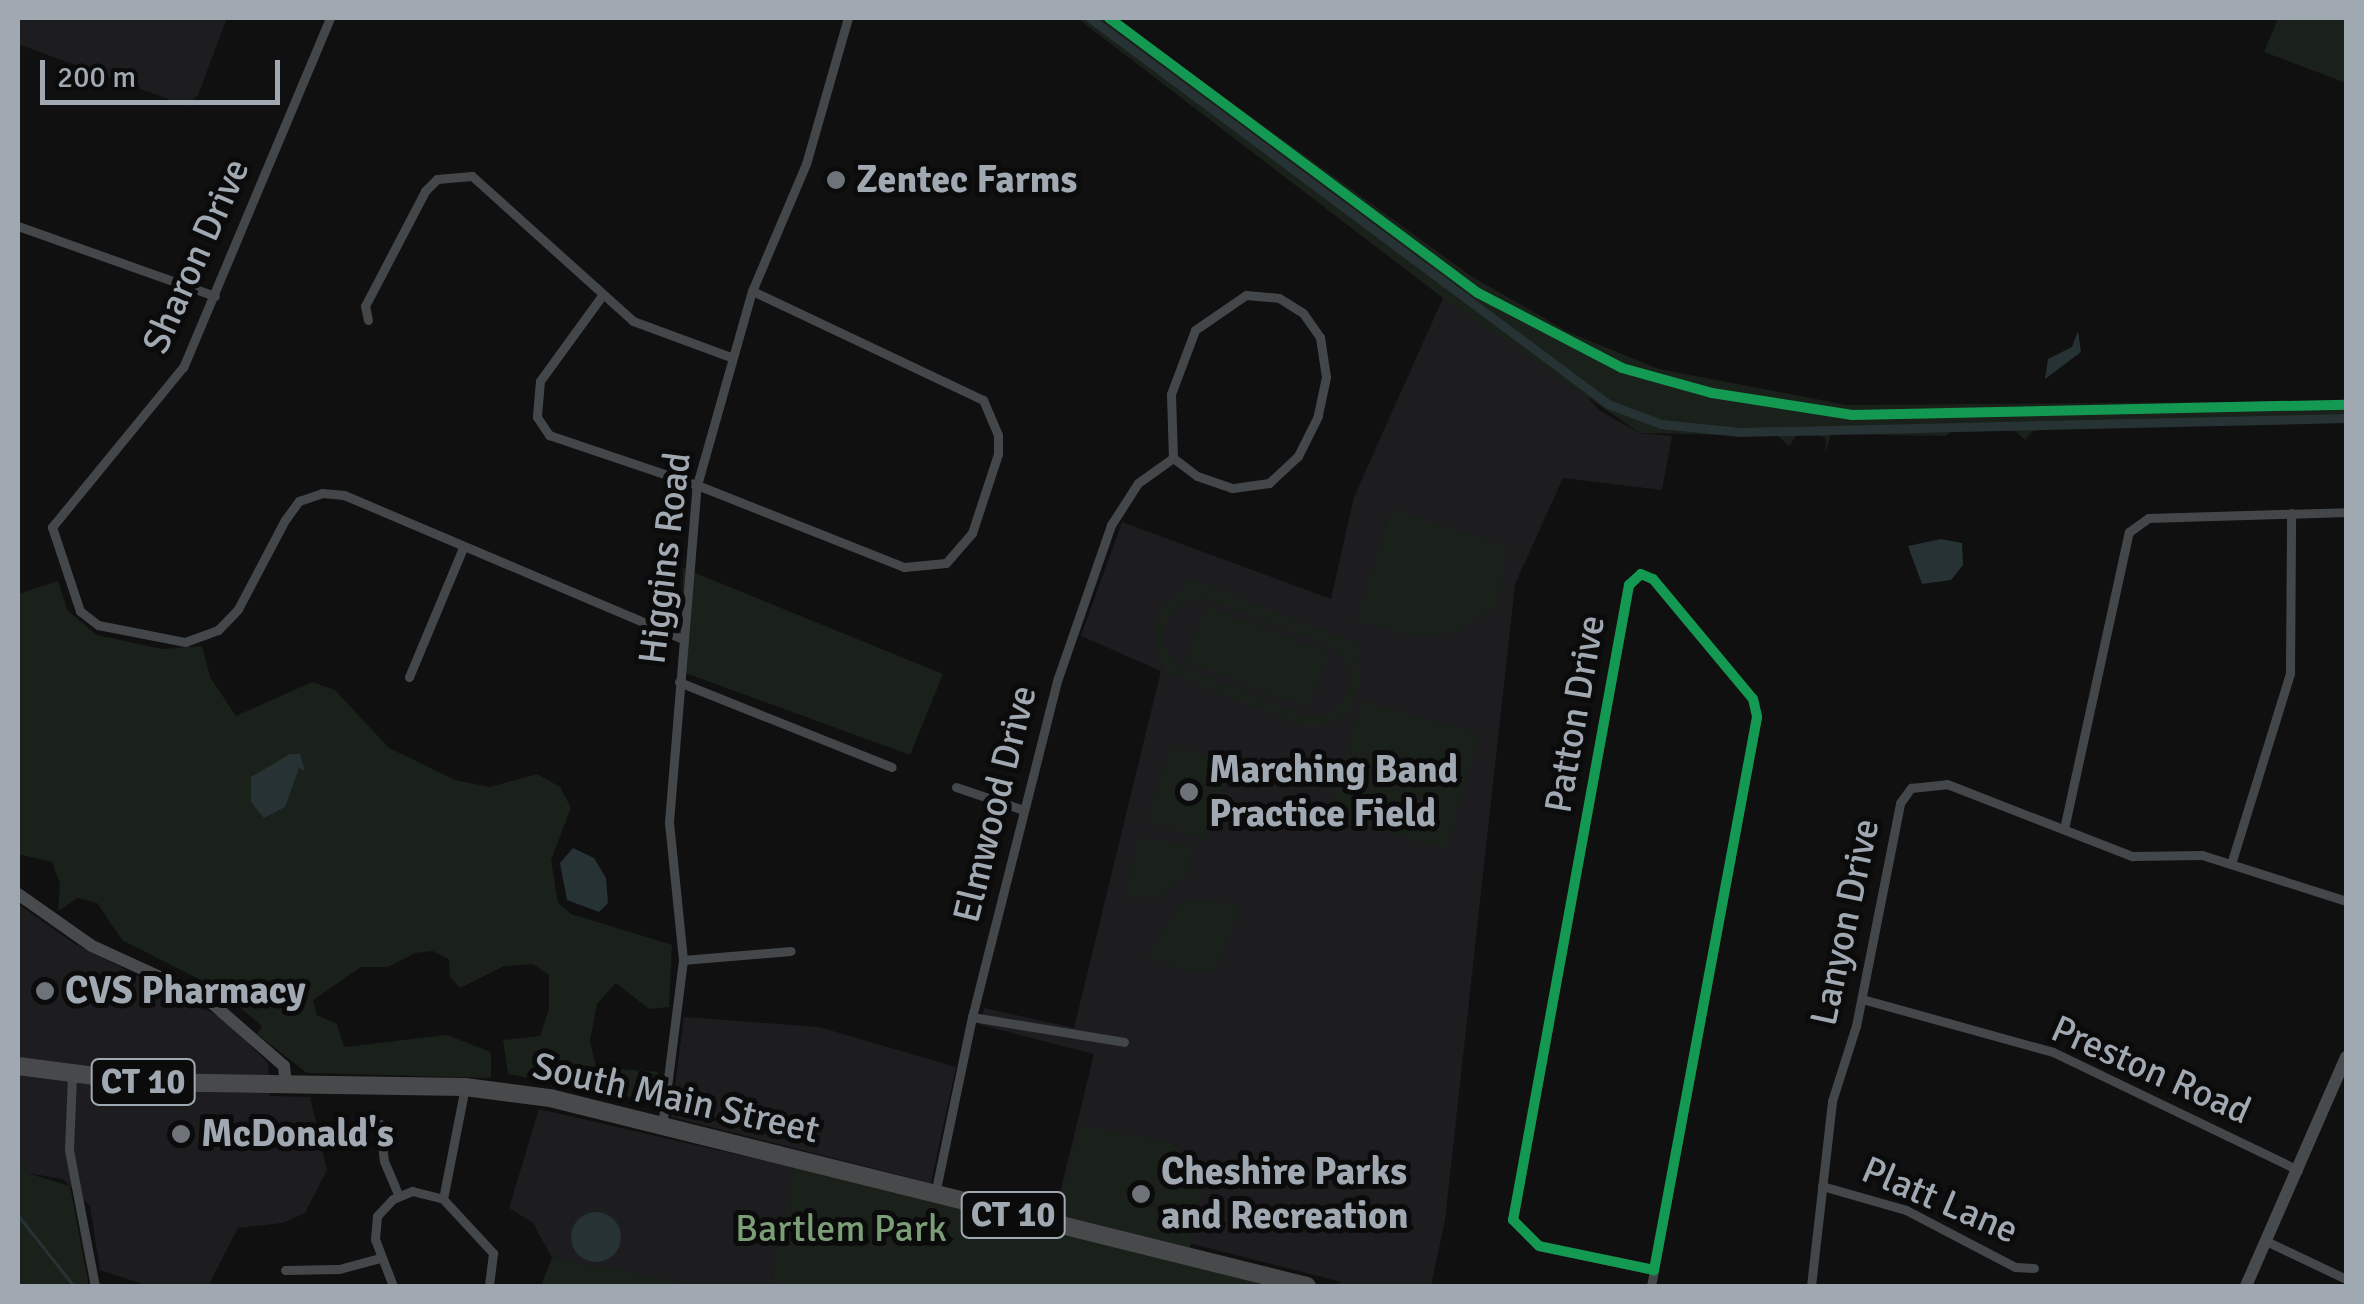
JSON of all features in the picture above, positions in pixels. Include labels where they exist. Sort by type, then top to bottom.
[{"type":"highway","name":"South Main Street","points":[[18,1066],[72,1075],[286,1085],[465,1087],[550,1098],[1308,1286]]},
{"type":"main road","points":[[18,894],[81,940],[206,998],[276,1061],[286,1085]]},
{"type":"main road","points":[[2246,1286],[2346,1057]]},
{"type":"street","name":"Sharon Drive","points":[[330,18],[183,367],[52,528],[80,611],[98,625],[185,642],[218,630],[238,609],[284,520],[299,501],[322,493],[344,495],[681,638]]},
{"type":"street","name":"Higgins Road","points":[[662,1127],[683,960],[669,867],[681,638],[698,485],[752,290],[806,164],[848,18]]},
{"type":"street","points":[[368,320],[365,306],[394,243],[425,191],[454,174],[486,186],[601,298],[660,335],[731,357]]},
{"type":"street","points":[[18,226],[214,296]]},
{"type":"street","points":[[601,298],[540,381],[537,417],[565,444],[698,485],[904,567],[926,568],[946,563],[972,533],[998,454],[998,435],[983,400],[752,290]]},
{"type":"street","points":[[1246,295],[1279,298],[1303,313],[1320,338],[1326,377],[1318,416],[1298,456],[1269,483],[1232,488],[1197,476],[1173,458],[1172,394],[1194,330],[1246,295]]},
{"type":"street","name":"Elmwood Drive","points":[[936,1194],[972,1017],[1058,678],[1111,525],[1138,483],[1173,458]]},
{"type":"street","points":[[2064,829],[2128,532],[2148,518],[2346,512]]},
{"type":"street","points":[[2231,864],[2290,673],[2292,513]]},
{"type":"street","points":[[409,676],[463,548]]},
{"type":"street","name":"Patton Drive","points":[[1651,1286],[1654,1270],[1757,717],[1752,699],[1654,579],[1641,574],[1629,586],[1512,1220],[1539,1246],[1654,1270]]},
{"type":"street","points":[[679,682],[892,767]]},
{"type":"street","name":"Lanyon Drive","points":[[1811,1286],[1835,1085],[1862,999],[1897,818],[1911,788],[1947,784],[2132,856],[2191,853],[2346,901]]},
{"type":"street","points":[[956,786],[1022,810]]},
{"type":"street","points":[[683,960],[790,950]]},
{"type":"street","name":"Preston Road","points":[[1862,999],[2052,1052],[2298,1170]]},
{"type":"street","points":[[972,1017],[1124,1042]]},
{"type":"street","points":[[72,1075],[70,1160],[95,1286]]},
{"type":"street","points":[[443,1198],[465,1087]]},
{"type":"street","points":[[380,1124],[384,1161],[399,1196]]},
{"type":"street","name":"Platt Lane","points":[[1822,1186],[1906,1210],[2016,1267],[2034,1268]]},
{"type":"street","points":[[393,1286],[380,1258],[377,1216],[399,1196],[412,1191],[443,1198],[494,1253],[489,1286]]},
{"type":"street","points":[[2266,1241],[2346,1279]]},
{"type":"street","points":[[284,1270],[339,1269],[380,1258]]},
{"type":"shaded area","points":[[18,18],[227,18],[198,95],[187,106],[18,44]]},
{"type":"shaded area","points":[[1443,298],[1581,390],[1600,411],[1640,433],[1672,436],[1662,490],[1563,478],[1515,584],[1445,1220],[1431,1286],[1325,1286],[1342,1282],[1056,1209],[1094,1054],[981,1025],[984,1008],[1074,1028],[1161,671],[1081,636],[1122,522],[1331,599],[1354,497]]},
{"type":"shaded area","points":[[2078,331],[2081,352],[2045,379],[2048,359],[2072,347]]},
{"type":"shaded area","points":[[1941,539],[1962,543],[1963,565],[1951,580],[1922,584],[1908,546]]},
{"type":"shaded area","points":[[290,754],[300,754],[305,771],[299,768],[285,807],[264,818],[251,802],[251,777]]},
{"type":"shaded area","points":[[573,848],[594,858],[606,878],[608,903],[599,912],[567,900],[560,863]]},
{"type":"shaded area","points":[[18,904],[75,944],[226,1020],[268,1063],[270,1096],[310,1097],[327,1170],[305,1213],[282,1223],[238,1228],[208,1286],[149,1286],[100,1270],[90,1206],[63,1179],[27,1173],[18,1159]]},
{"type":"shaded area","points":[[684,1017],[819,1027],[956,1067],[931,1183],[671,1117]]},
{"type":"shaded area","points":[[539,1109],[796,1168],[770,1286],[694,1286],[552,1258],[533,1223],[509,1208]]},
{"type":"shaded area","points":[[596,1212],[614,1219],[621,1237],[614,1255],[596,1262],[578,1255],[571,1237],[578,1219]]},
{"type":"green space","points":[[1077,18],[1115,18],[1471,276],[1568,332],[1659,369],[1847,405],[2346,401],[2346,422],[2059,427],[2033,431],[2025,440],[2015,431],[1955,429],[1946,436],[1831,434],[1825,454],[1826,438],[1820,436],[1796,436],[1789,446],[1778,436],[1640,433],[1443,298]]},
{"type":"green space","points":[[2278,18],[2346,18],[2346,83],[2264,52]]},
{"type":"green space","points":[[1392,509],[1507,547],[1498,605],[1454,633],[1409,635],[1356,621]]},
{"type":"green space","points":[[683,568],[943,674],[910,755],[680,671]]},
{"type":"green space","points":[[1185,577],[1364,646],[1356,655],[1361,682],[1350,710],[1325,726],[1303,726],[1170,673],[1156,655],[1154,625],[1163,604],[1185,589]],"holes":[[[1202,597],[1337,649],[1351,675],[1343,702],[1329,714],[1305,716],[1177,665],[1164,645],[1165,622],[1180,604]]]},
{"type":"green space","points":[[58,581],[68,611],[97,635],[162,649],[202,646],[210,677],[236,716],[312,682],[335,690],[389,748],[455,780],[490,787],[537,774],[560,787],[571,808],[551,860],[558,903],[571,914],[672,945],[669,1007],[649,1009],[616,983],[597,1004],[590,1041],[596,1067],[659,1072],[650,1101],[508,1074],[503,1040],[540,1036],[549,1009],[549,975],[533,964],[504,966],[460,988],[450,977],[449,959],[433,951],[415,953],[388,967],[361,967],[313,1000],[317,1015],[337,1024],[344,1047],[447,1035],[491,1052],[491,1078],[307,1073],[257,1034],[262,1026],[218,989],[122,940],[97,903],[78,898],[58,911],[60,883],[52,862],[18,854],[18,594]]},
{"type":"green space","points":[[1206,606],[1329,653],[1308,708],[1185,661]]},
{"type":"green space","points":[[1361,700],[1479,734],[1446,849],[1328,815]]},
{"type":"green space","name":"Marching Band Practice Field","points":[[1173,744],[1232,766],[1205,841],[1146,819]]},
{"type":"green space","points":[[1137,838],[1193,845],[1187,875],[1156,898],[1126,897]]},
{"type":"green space","points":[[1207,899],[1240,907],[1216,971],[1197,974],[1148,957],[1181,903]]},
{"type":"green space","name":"Bartlem Park","points":[[1080,1125],[1171,1143],[1206,1169],[1189,1255],[1288,1286],[770,1286],[796,1159],[1046,1224],[1064,1195]]},
{"type":"green space","points":[[18,1159],[27,1173],[70,1186],[89,1286],[19,1284]]},
{"type":"green space","name":"Bartlem Park","points":[[552,1258],[664,1279],[694,1286],[541,1286]]},
{"type":"waterway","points":[[1090,18],[1608,404],[1661,424],[1740,432],[2346,418]]},
{"type":"waterway","points":[[18,1215],[74,1286]]},
{"type":"cycle path","points":[[1109,18],[1478,293],[1622,368],[1712,393],[1852,415],[2346,405]]},
{"type":"cycle path","points":[[1641,574],[1653,579],[1753,699],[1757,717],[1654,1270],[1539,1246],[1513,1220],[1629,585],[1641,574]]},
{"type":"place","name":"Zentec Farms","points":[[836,180]]},
{"type":"place","name":"Marching Band Practice Field","points":[[1189,792]]},
{"type":"place","name":"CVS Pharmacy","points":[[45,991]]},
{"type":"place","name":"McDonald's","points":[[181,1134]]},
{"type":"place","name":"Cheshire Parks and Recreation","points":[[1141,1194]]}]
